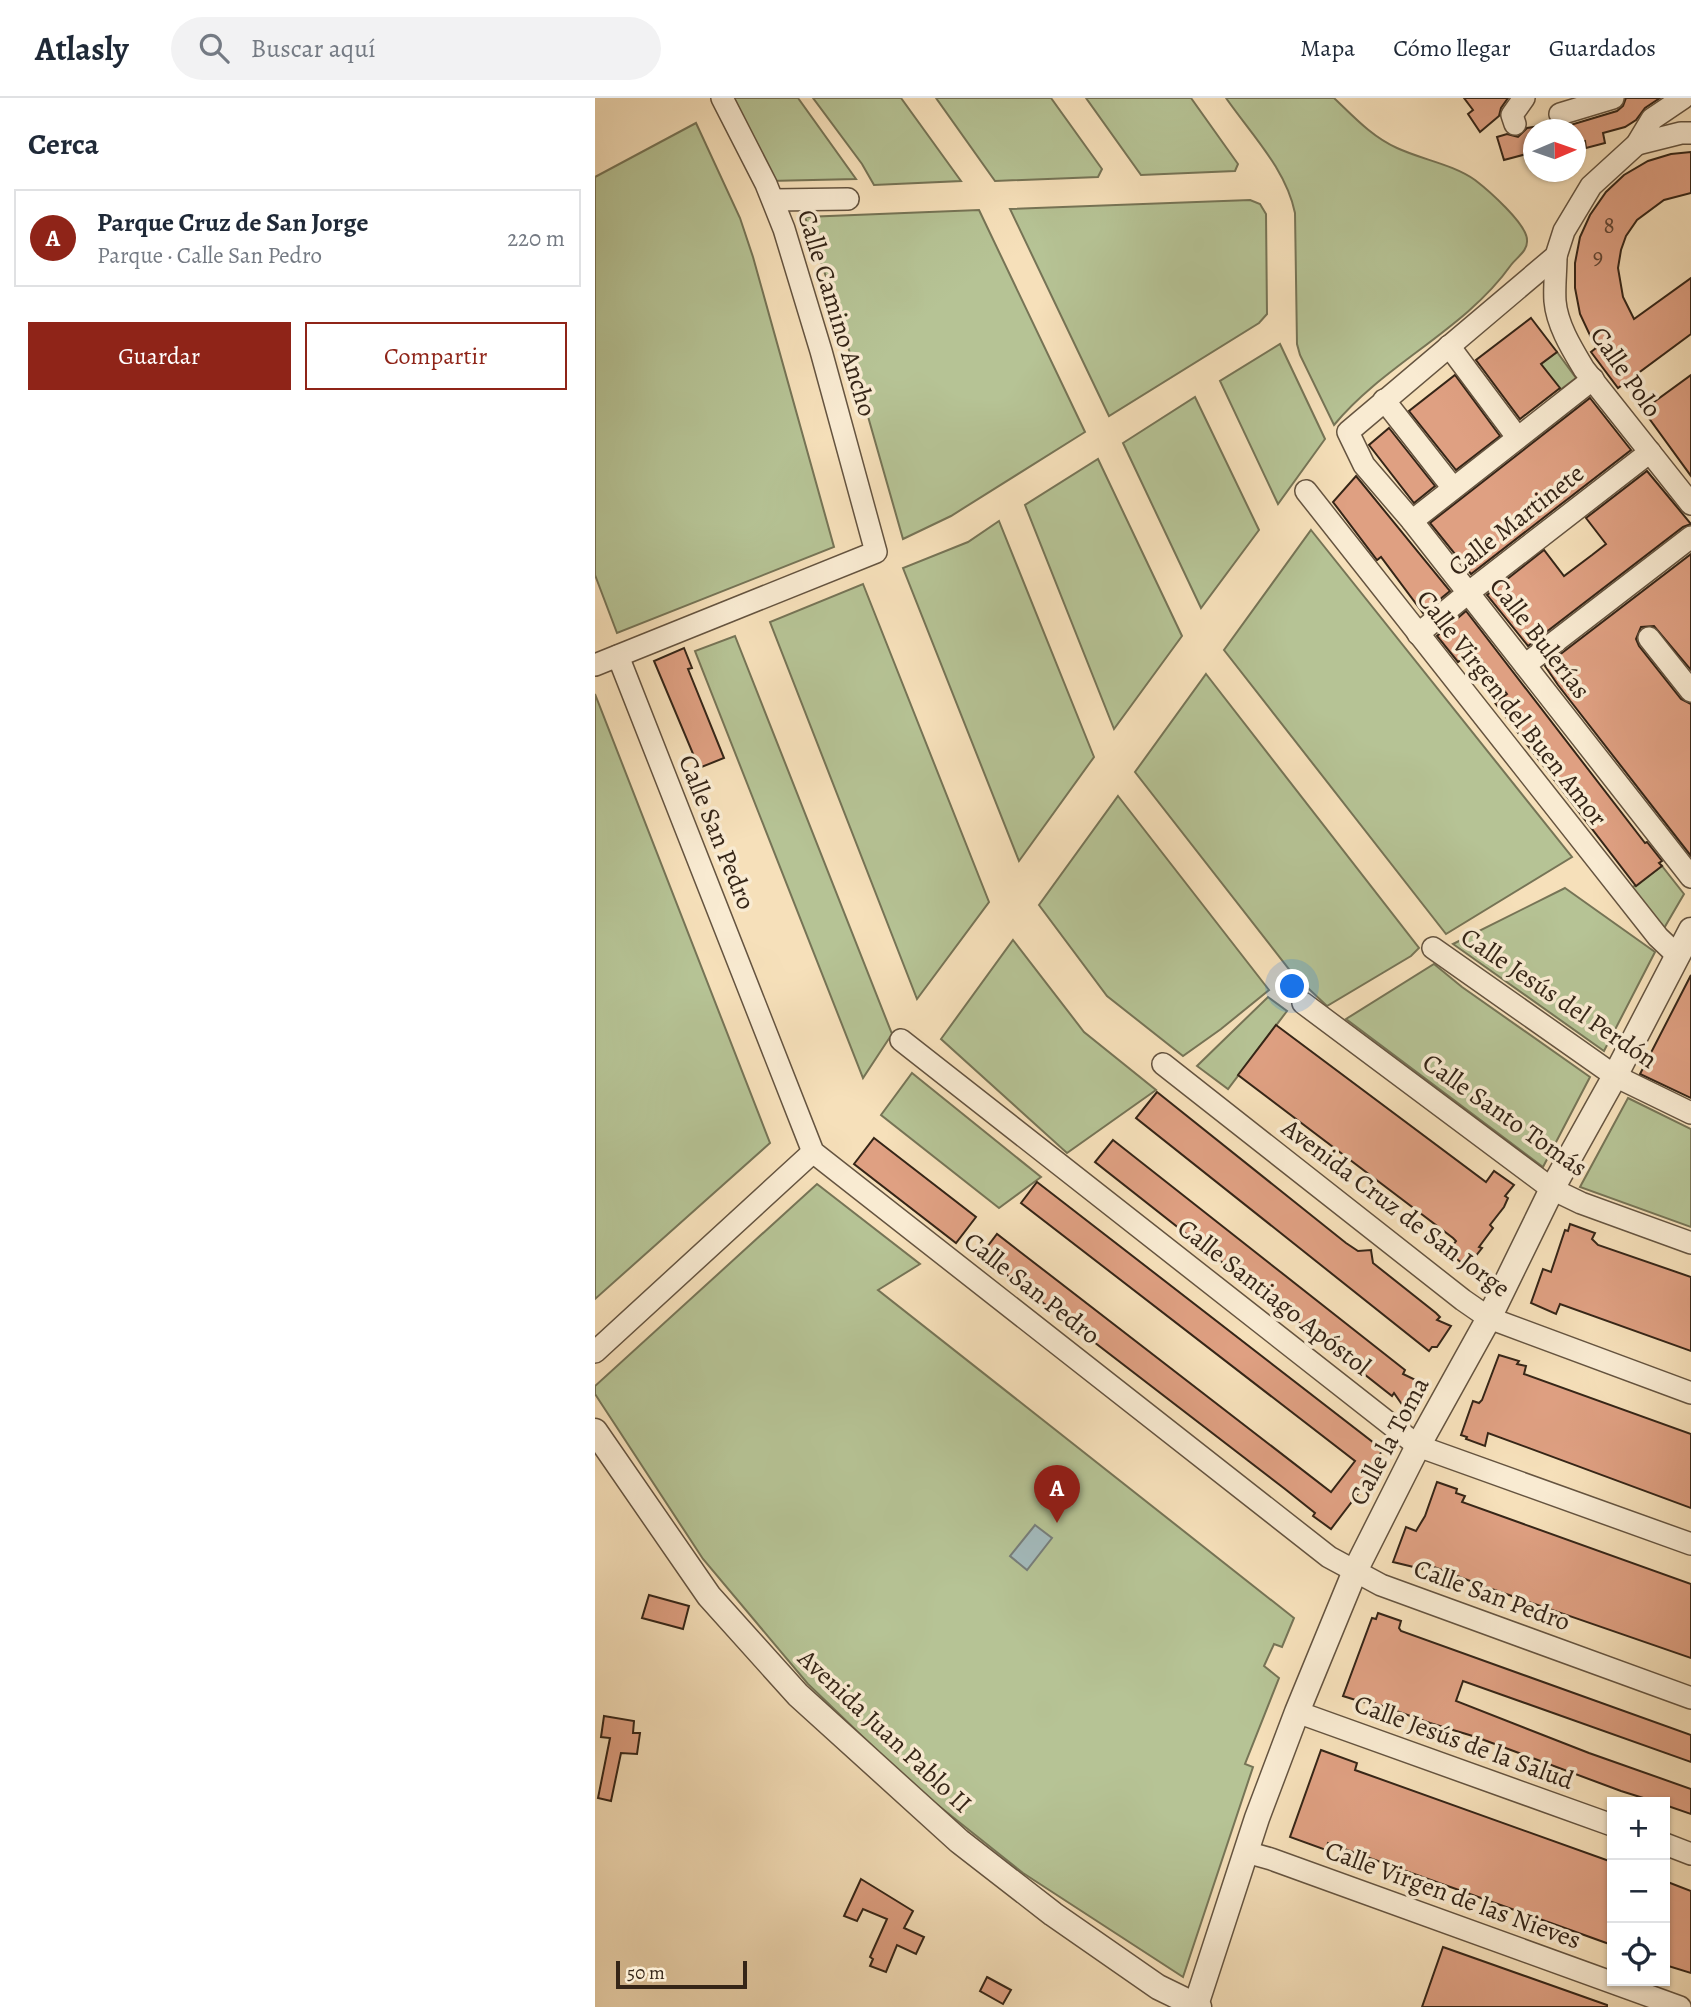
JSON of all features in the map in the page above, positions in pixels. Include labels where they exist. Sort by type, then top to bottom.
[{"type":"street","name":"Calle Camino Ancho","points":[[618,656],[876,552],[817,339],[774,200],[722,98]]},
{"type":"street","points":[[1515,124],[1512,115],[1524,98]]},
{"type":"street","points":[[1560,114],[1612,98]]},
{"type":"street","points":[[1453,488],[1384,400],[1556,256],[1564,231],[1591,187],[1637,144],[1652,119],[1683,98]]},
{"type":"street","points":[[1637,144],[1691,133]]},
{"type":"street","points":[[774,200],[848,199]]},
{"type":"street","name":"Calle Polo","points":[[1556,256],[1555,303],[1563,330],[1584,369],[1691,504]]},
{"type":"street","points":[[1449,346],[1517,437]]},
{"type":"street","points":[[1412,521],[1593,379]]},
{"type":"street","name":"Calle Bulerías","points":[[1384,400],[1348,432],[1364,465],[1412,521],[1691,877]]},
{"type":"street","name":"Calle Martinete","points":[[1418,634],[1650,452]]},
{"type":"street","name":"Calle Virgen del Buen Amor","points":[[1306,491],[1649,927],[1678,956]]},
{"type":"street","points":[[1525,665],[1691,537]]},
{"type":"street","points":[[1649,638],[1691,691]]},
{"type":"street","points":[[595,665],[618,656]]},
{"type":"street","name":"Calle San Pedro","points":[[618,656],[813,1152],[1329,1557],[1381,1585],[1691,1698]]},
{"type":"street","name":"Calle la Toma","points":[[1197,2006],[1246,1852],[1297,1712],[1355,1571],[1418,1446],[1489,1318],[1552,1189],[1691,930]]},
{"type":"street","name":"Calle Jesús del Perdón","points":[[1433,948],[1615,1076],[1691,1113]]},
{"type":"street","name":"Calle Santo Tomás","points":[[1303,1003],[1552,1189],[1581,1203],[1691,1243]]},
{"type":"street","name":"Calle Santiago Apóstol","points":[[901,1040],[1418,1446],[1691,1544]]},
{"type":"street","name":"Avenida Cruz de San Jorge","points":[[1163,1064],[1489,1318],[1691,1393]]},
{"type":"street","points":[[595,1352],[813,1152]]},
{"type":"street","name":"Avenida Juan Pablo II","points":[[595,1431],[709,1596],[799,1695],[959,1842],[1053,1914],[1158,1987],[1197,2006]]},
{"type":"street","name":"Calle Jesús de la Salud","points":[[1297,1712],[1607,1823]]},
{"type":"street","points":[[1670,1846],[1691,1854]]},
{"type":"street","name":"Calle Virgen de las Nieves","points":[[1246,1852],[1272,1859],[1680,2007]]},
{"type":"green space","points":[[727,98],[798,98],[856,179],[769,181]]},
{"type":"green space","points":[[813,98],[901,98],[961,181],[874,185],[862,164]]},
{"type":"green space","points":[[936,98],[1051,98],[1102,169],[1098,177],[995,181]]},
{"type":"green space","points":[[1086,98],[1191,98],[1238,164],[1235,171],[1141,175]]},
{"type":"green space","points":[[1226,98],[1334,98],[1379,138],[1475,180],[1506,208],[1525,233],[1527,244],[1524,251],[1492,288],[1448,328],[1376,383],[1334,425],[1297,344],[1295,213],[1290,197],[1276,167]]},
{"type":"green space","points":[[696,123],[740,218],[753,257],[834,547],[617,633],[595,575],[595,177]]},
{"type":"green space","points":[[1250,200],[1260,204],[1266,214],[1267,314],[1259,323],[1109,416],[1010,209]]},
{"type":"green space","points":[[979,210],[1085,432],[951,516],[903,539],[837,308],[805,217]]},
{"type":"green space","points":[[1280,344],[1325,439],[1278,504],[1220,381]]},
{"type":"green space","points":[[1557,352],[1576,378],[1560,390],[1541,364]]},
{"type":"green space","points":[[1195,397],[1259,530],[1201,608],[1123,443]]},
{"type":"green space","points":[[1098,459],[1182,636],[1114,729],[1025,505]]},
{"type":"green space","points":[[999,521],[1094,757],[1019,861],[903,568],[968,542]]},
{"type":"green space","points":[[1311,530],[1572,857],[1446,934],[1224,650]]},
{"type":"green space","points":[[863,584],[989,902],[917,999],[770,622]]},
{"type":"green space","points":[[735,636],[892,1034],[863,1078],[695,651]]},
{"type":"green space","points":[[1206,674],[1419,948],[1411,956],[1327,1006],[1292,973],[1135,772]]},
{"type":"green space","points":[[595,694],[770,1143],[595,1299]]},
{"type":"green space","points":[[1118,796],[1269,990],[1183,1056],[1107,996],[1039,905]]},
{"type":"green space","points":[[1662,866],[1684,894],[1663,930],[1629,890]]},
{"type":"green space","points":[[1565,888],[1655,952],[1604,1051],[1453,944]]},
{"type":"green space","points":[[1013,940],[1084,1032],[1156,1090],[1067,1153],[941,1039]]},
{"type":"green space","points":[[1434,964],[1462,987],[1590,1077],[1543,1167],[1346,1019]]},
{"type":"green space","points":[[1268,997],[1287,1011],[1228,1089],[1197,1066]]},
{"type":"green space","points":[[912,1073],[1041,1177],[999,1208],[881,1115]]},
{"type":"green space","points":[[1628,1098],[1691,1129],[1691,1227],[1580,1187]]},
{"type":"green space","points":[[817,1184],[920,1264],[878,1290],[1294,1618],[1282,1647],[1274,1644],[1264,1666],[1279,1678],[1245,1764],[1253,1767],[1183,1977],[1023,1873],[915,1787],[808,1684],[703,1559],[595,1394],[595,1386]]},
{"type":"water","points":[[1035,1525],[1052,1538],[1027,1570],[1010,1556]]},
{"type":"building","points":[[1464,98],[1508,98],[1499,116],[1480,132],[1468,114],[1473,110]]},
{"type":"building","points":[[1626,98],[1660,98],[1625,127],[1603,133],[1605,143],[1586,148],[1586,120],[1617,111]]},
{"type":"building","points":[[1523,132],[1523,155],[1504,160],[1497,137],[1507,134],[1518,137]]},
{"type":"building","points":[[1691,152],[1691,193],[1664,200],[1637,220],[1626,236],[1618,268],[1623,297],[1634,319],[1691,278],[1691,334],[1618,388],[1591,352],[1596,348],[1580,314],[1575,288],[1575,263],[1580,237],[1590,215],[1606,192],[1624,175],[1648,161],[1671,154]]},
{"type":"building","points":[[1531,318],[1557,352],[1541,364],[1560,388],[1520,419],[1476,360]]},
{"type":"building","points":[[1455,375],[1500,436],[1456,470],[1409,411]]},
{"type":"building","points":[[1691,375],[1691,476],[1643,410]]},
{"type":"building","points":[[1590,398],[1631,450],[1471,574],[1430,523]]},
{"type":"building","points":[[1389,428],[1435,486],[1414,503],[1369,445]]},
{"type":"building","points":[[1647,471],[1691,524],[1683,527],[1528,646],[1487,595],[1544,550],[1564,576],[1592,555],[1606,544],[1586,518]]},
{"type":"building","points":[[1356,476],[1450,591],[1423,613],[1381,557],[1377,560],[1333,502]]},
{"type":"building","points":[[1691,554],[1691,670],[1654,626],[1641,627],[1636,639],[1681,699],[1691,704],[1691,856],[1545,666]]},
{"type":"building","points":[[1466,611],[1645,843],[1647,842],[1662,861],[1659,863],[1662,866],[1636,886],[1495,703],[1507,694],[1473,650],[1458,662],[1437,636]]},
{"type":"building","points":[[684,648],[692,668],[688,669],[724,758],[699,768],[654,661]]},
{"type":"building","points":[[1691,975],[1691,1098],[1640,1074]]},
{"type":"building","points":[[1276,1025],[1486,1182],[1494,1171],[1514,1185],[1505,1196],[1508,1198],[1504,1207],[1490,1225],[1493,1228],[1479,1247],[1482,1248],[1467,1267],[1448,1252],[1456,1241],[1453,1238],[1238,1075]]},
{"type":"building","points":[[1157,1092],[1346,1243],[1358,1251],[1371,1250],[1373,1263],[1436,1313],[1440,1317],[1437,1320],[1451,1326],[1437,1347],[1432,1347],[1429,1351],[1136,1118]]},
{"type":"building","points":[[874,1138],[976,1217],[956,1243],[854,1164]]},
{"type":"building","points":[[1113,1140],[1405,1370],[1403,1374],[1424,1384],[1403,1406],[1394,1393],[1392,1396],[1095,1162]]},
{"type":"building","points":[[1037,1182],[1383,1450],[1367,1470],[1373,1474],[1331,1529],[1285,1489],[981,1255],[997,1234],[1331,1492],[1355,1461],[1021,1203]]},
{"type":"building","points":[[1570,1224],[1595,1233],[1592,1239],[1598,1245],[1691,1277],[1691,1351],[1560,1304],[1556,1314],[1531,1303],[1543,1269],[1551,1272],[1565,1230],[1568,1231]]},
{"type":"building","points":[[1499,1355],[1526,1366],[1524,1374],[1691,1434],[1691,1508],[1488,1433],[1485,1446],[1466,1439],[1467,1437],[1461,1435],[1473,1401],[1479,1403],[1482,1400]]},
{"type":"building","points":[[1437,1482],[1457,1489],[1456,1493],[1465,1496],[1462,1502],[1691,1584],[1691,1658],[1424,1563],[1422,1569],[1393,1562],[1406,1527],[1416,1531],[1425,1516]]},
{"type":"building","points":[[649,1595],[689,1606],[683,1629],[642,1618]]},
{"type":"building","points":[[1378,1613],[1401,1621],[1401,1631],[1691,1735],[1691,1762],[1463,1681],[1456,1701],[1691,1789],[1691,1814],[1670,1807],[1670,1797],[1640,1797],[1476,1737],[1374,1703],[1343,1696],[1372,1618],[1376,1619]]},
{"type":"building","points":[[604,1716],[634,1721],[633,1733],[640,1733],[637,1754],[621,1753],[611,1801],[598,1798],[610,1738],[601,1737]]},
{"type":"building","points":[[1321,1750],[1357,1763],[1355,1770],[1607,1860],[1607,1943],[1328,1843],[1326,1850],[1290,1837]]},
{"type":"building","points":[[861,1879],[913,1911],[904,1928],[924,1937],[916,1954],[897,1945],[886,1972],[870,1966],[873,1959],[870,1957],[887,1919],[863,1909],[857,1921],[844,1916]]},
{"type":"building","points":[[1670,1883],[1691,1891],[1691,1973],[1670,1967]]},
{"type":"building","points":[[1443,1947],[1607,2005],[1607,2007],[1422,2007]]},
{"type":"building","points":[[987,1977],[1011,1990],[1003,2004],[980,1991]]},
{"type":"place","name":"Parque Cruz de San Jorge","points":[[1057,1523]]}]
